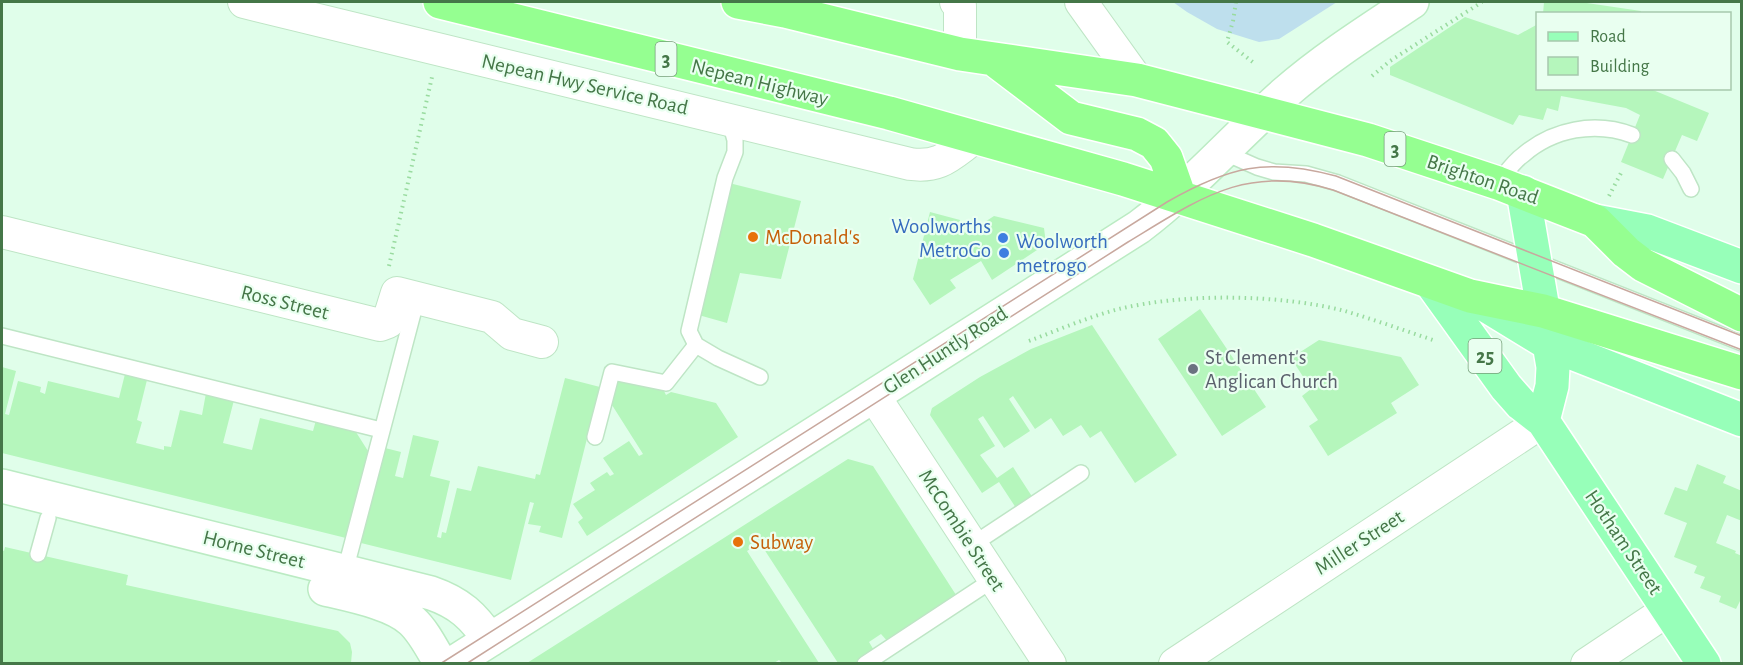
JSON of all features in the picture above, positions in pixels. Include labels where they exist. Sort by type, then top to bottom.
[{"type":"highway","name":"Nepean Highway","points":[[440,2],[889,113],[1177,196]]},
{"type":"highway","name":"3","points":[[747,2],[789,6],[960,54],[1137,80],[1265,112]]},
{"type":"highway","points":[[995,60],[1071,118],[1137,134],[1154,143],[1166,158],[1177,196]]},
{"type":"highway","name":"Brighton Road","points":[[1265,112],[1368,140],[1510,187],[1595,221],[1626,252],[1643,265],[1742,315]]},
{"type":"highway","name":"3","points":[[1177,196],[1313,240],[1470,296],[1543,311],[1742,373]]},
{"type":"main road","points":[[1510,187],[1534,262],[1550,344],[1553,367],[1552,386],[1543,421]]},
{"type":"main road","name":"Brighton Road","points":[[1595,221],[1647,231],[1742,267]]},
{"type":"main road","name":"Hotham Street","points":[[1432,284],[1506,387],[1521,404],[1543,421],[1704,663]]},
{"type":"main road","points":[[1470,296],[1550,344],[1742,420]]},
{"type":"street","name":"Nepean Hwy Service Road","points":[[244,2],[910,164],[927,166],[945,159],[974,138]]},
{"type":"street","points":[[956,2],[960,6],[960,54]]},
{"type":"street","points":[[1081,2],[1137,80]]},
{"type":"street","name":"Glen Huntly Road","points":[[452,663],[1132,232],[1164,208],[1265,112],[1325,60],[1412,2]]},
{"type":"street","points":[[795,91],[798,135]]},
{"type":"street","name":"Ross Street","points":[[2,232],[380,325],[388,322],[407,296]]},
{"type":"street","points":[[407,296],[492,317],[512,334],[542,342]]},
{"type":"street","name":"McCombie Street","points":[[874,396],[1050,663]]},
{"type":"street","name":"Miller Street","points":[[1175,663],[1543,421]]},
{"type":"street","name":"Horne Street","points":[[20,503],[342,582],[431,593],[445,598],[474,618],[490,640]]},
{"type":"street","name":"Horne Street","points":[[342,582],[410,619],[441,663]]},
{"type":"street","points":[[1587,663],[1668,610]]},
{"type":"lane","points":[[729,119],[735,140],[735,152],[725,178],[689,331],[696,345],[718,358],[760,376]]},
{"type":"lane","points":[[1510,187],[1522,155],[1542,141],[1567,131],[1603,128],[1620,130],[1632,135]]},
{"type":"lane","points":[[1223,152],[1265,170],[1306,174],[1338,183],[1742,343]]},
{"type":"lane","points":[[1672,159],[1683,173],[1691,189]]},
{"type":"lane","points":[[342,582],[381,430],[407,296]]},
{"type":"lane","points":[[2,336],[381,430]]},
{"type":"lane","points":[[595,437],[612,372],[666,383],[696,345]]},
{"type":"lane","points":[[972,545],[1081,473]]},
{"type":"lane","points":[[20,503],[38,554]]},
{"type":"lane","points":[[865,663],[994,579]]},
{"type":"path","points":[[1236,2],[1227,42],[1254,63]]},
{"type":"path","points":[[1372,76],[1482,2]]},
{"type":"path","points":[[407,296],[386,276],[438,50]]},
{"type":"path","points":[[1029,341],[1076,322],[1129,307],[1200,298],[1245,297],[1343,311],[1438,342]]},
{"type":"shaded area","points":[[1173,2],[1337,2],[1279,39],[1259,42],[1217,29]]},
{"type":"building","points":[[1544,2],[1580,2],[1641,11],[1641,12],[1543,12]]},
{"type":"building","points":[[1465,17],[1518,35],[1536,25],[1536,90],[1653,90],[1709,113],[1697,141],[1682,135],[1663,179],[1621,162],[1640,115],[1626,108],[1561,96],[1558,111],[1547,108],[1543,120],[1519,115],[1513,125],[1390,75],[1390,67]]},
{"type":"building","name":"McDonald's","points":[[729,183],[801,201],[781,279],[740,273],[727,323],[695,314]]},
{"type":"building","points":[[930,212],[960,220],[958,231],[968,233],[994,216],[1044,228],[1046,244],[992,280],[981,261],[950,280],[956,288],[930,305],[913,279]]},
{"type":"building","points":[[1200,309],[1266,407],[1222,436],[1158,339]]},
{"type":"building","points":[[1092,325],[1177,455],[1135,483],[1101,431],[1090,438],[1081,425],[1063,436],[1051,418],[1035,429],[1013,396],[1009,399],[1030,431],[1004,448],[983,416],[978,419],[995,446],[980,455],[997,478],[1013,467],[1033,498],[1016,508],[999,482],[982,493],[930,415],[932,408],[980,377],[1031,349]]},
{"type":"building","points":[[1319,340],[1401,357],[1419,385],[1391,403],[1397,413],[1328,456],[1309,426],[1318,420],[1302,396],[1311,389],[1291,358]]},
{"type":"building","points":[[2,367],[16,371],[5,414],[9,415],[18,381],[41,387],[40,392],[45,394],[48,381],[119,398],[125,374],[147,380],[137,420],[142,422],[136,443],[164,450],[164,446],[171,447],[180,410],[202,415],[206,393],[234,400],[223,443],[252,450],[260,418],[313,431],[316,420],[354,429],[368,451],[346,538],[2,453]]},
{"type":"building","points":[[565,378],[600,387],[562,538],[539,532],[541,526],[528,524],[534,503],[530,502],[511,580],[361,543],[385,448],[401,452],[395,476],[403,478],[413,435],[439,441],[430,476],[450,481],[437,537],[441,538],[442,532],[446,533],[457,488],[471,491],[478,466],[535,479],[536,474],[540,475]]},
{"type":"building","points":[[617,381],[663,389],[666,395],[671,392],[716,403],[738,437],[587,536],[578,522],[583,518],[573,504],[595,490],[590,483],[607,472],[610,476],[614,474],[603,458],[629,441],[639,456],[643,454],[612,405]]},
{"type":"building","points":[[848,459],[873,466],[958,598],[889,643],[881,634],[869,642],[875,652],[856,663],[838,663],[760,543],[747,551],[819,663],[782,663],[779,660],[774,663],[527,663]]},
{"type":"building","points":[[1697,464],[1726,476],[1723,483],[1742,491],[1742,521],[1727,515],[1716,543],[1742,556],[1742,597],[1736,609],[1719,602],[1721,596],[1700,588],[1705,577],[1694,573],[1697,566],[1674,557],[1687,523],[1664,514],[1675,487],[1687,491]]},
{"type":"building","points":[[5,547],[128,575],[126,585],[338,631],[350,643],[351,663],[2,663],[2,550],[4,551]]},
{"type":"tram line","points":[[440,664],[1167,202],[1209,180],[1229,173],[1248,169],[1289,167],[1336,176],[1742,336]]},
{"type":"tram line","points":[[466,664],[1128,242],[1201,200],[1249,183],[1275,181],[1302,183],[1333,190],[1742,350]]},
{"type":"place","name":"McDonald's","points":[[753,237]]},
{"type":"place","name":"Woolworths MetroGo","points":[[1003,238]]},
{"type":"place","name":"Woolworth metrogo","points":[[1004,253]]},
{"type":"place","name":"St Clement's Anglican Church","points":[[1193,369]]},
{"type":"place","name":"Subway","points":[[738,542]]}]
